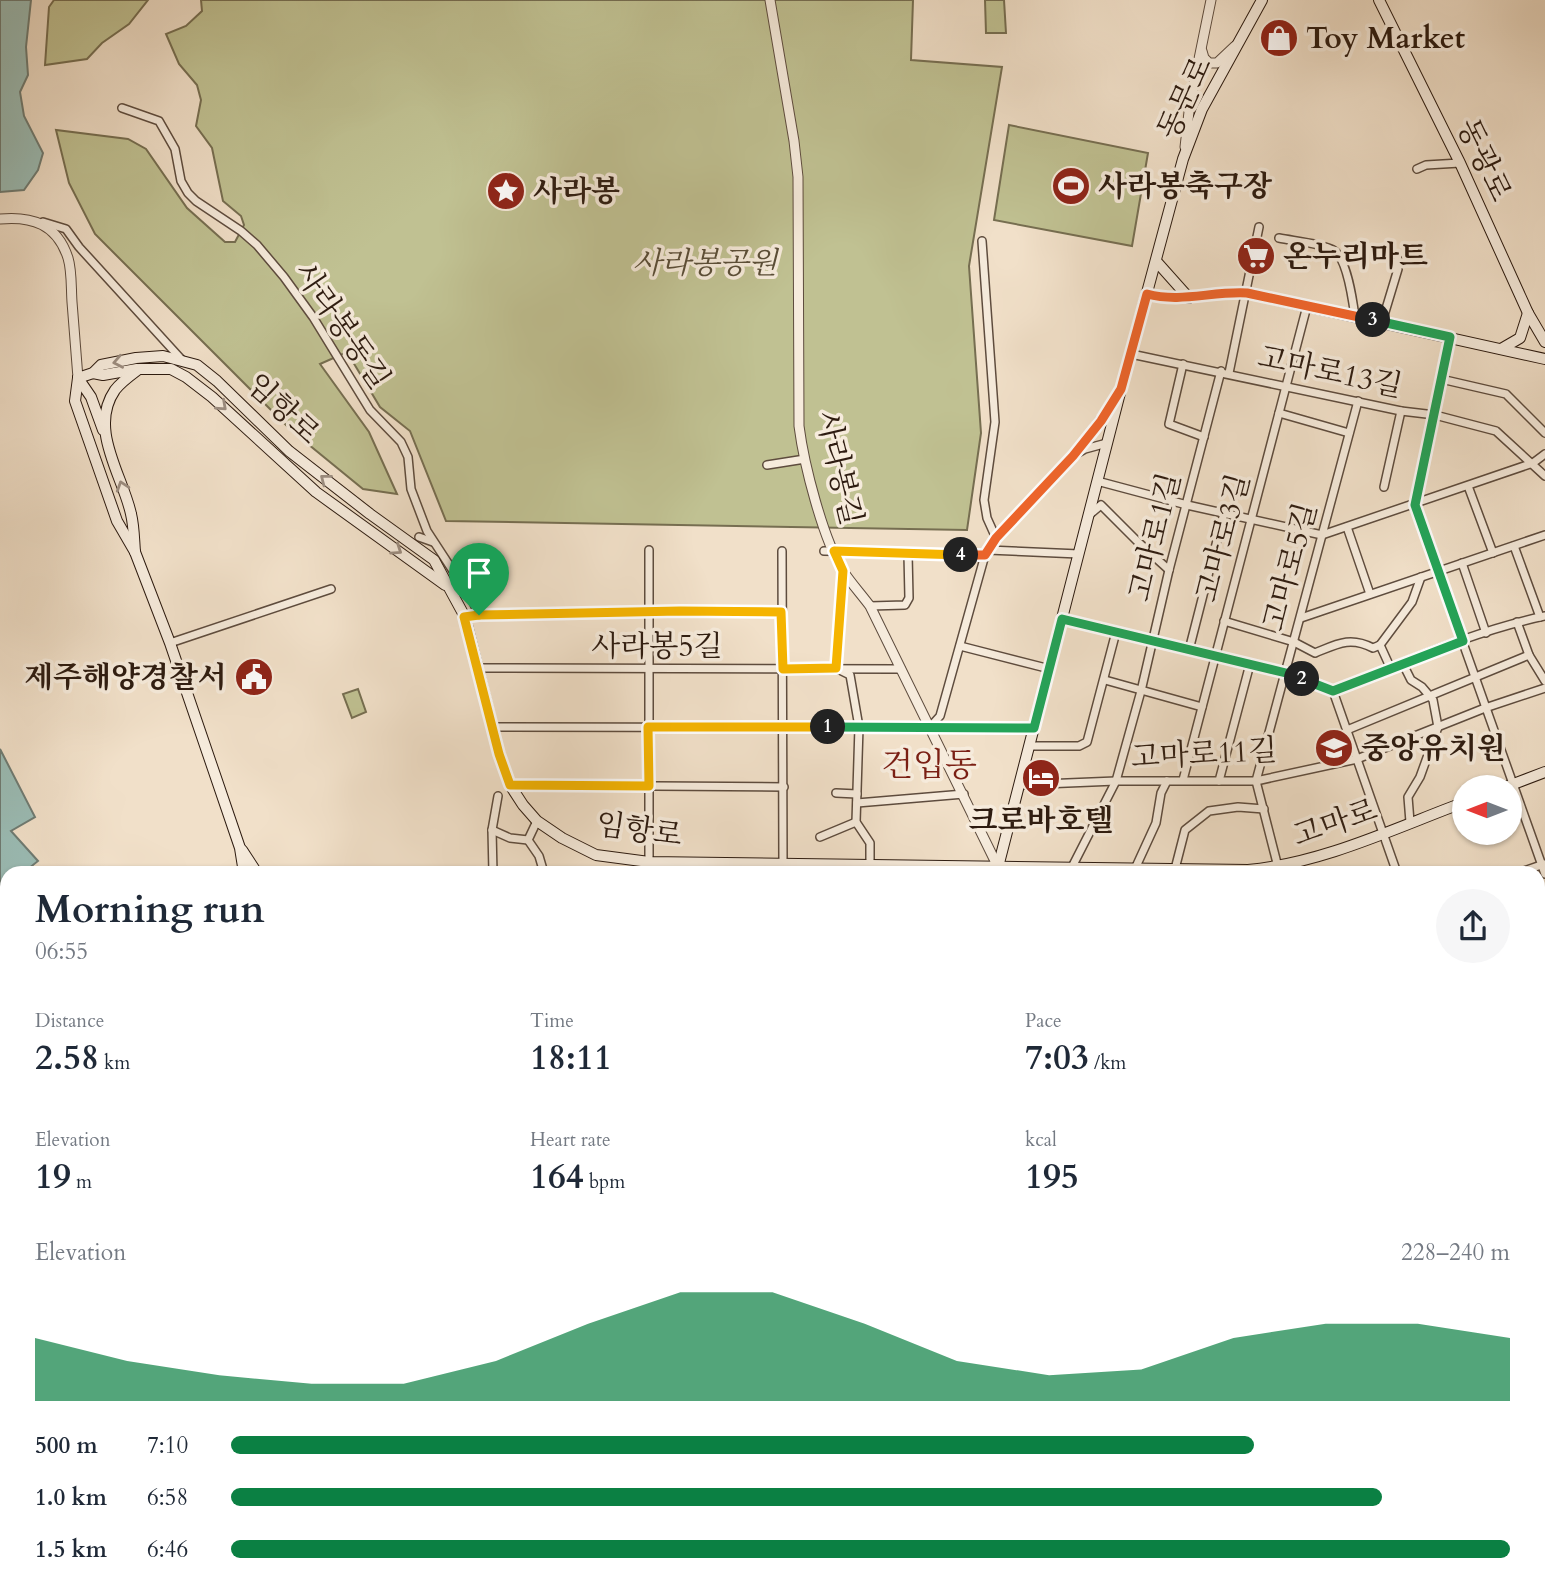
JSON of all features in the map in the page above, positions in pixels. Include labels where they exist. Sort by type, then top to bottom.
[{"type":"main road","name":"동문로","points":[[1000,866],[1097,481],[1183,159],[1202,110],[1262,0]]},
{"type":"main road","name":"동광로","points":[[1379,0],[1460,163],[1528,313],[1545,342]]},
{"type":"main road","points":[[1156,261],[1189,298]]},
{"type":"main road","points":[[1147,294],[1166,299],[1226,292],[1247,293],[1545,359]]},
{"type":"main road","points":[[1501,349],[1520,338],[1528,313]]},
{"type":"main road","name":"임항로","points":[[78,378],[93,373],[101,365],[136,358],[163,356],[197,366],[289,451],[434,560],[464,617],[510,785],[537,821],[562,838],[596,855],[649,862],[783,863],[794,866]]},
{"type":"main road","points":[[105,437],[105,415],[110,398],[116,388],[139,369]]},
{"type":"main road","name":"임항로","points":[[93,373],[103,376],[139,369],[171,369],[186,377],[212,397],[316,492],[448,587]]},
{"type":"main road","points":[[78,378],[91,397],[131,514],[135,552]]},
{"type":"main road","points":[[78,378],[75,401],[117,521],[135,552],[170,643],[240,848],[243,866]]},
{"type":"main road","points":[[1522,781],[1545,772]]},
{"type":"main road","name":"고마로","points":[[1288,866],[1452,807]]},
{"type":"main road","points":[[240,848],[252,866]]},
{"type":"main road","name":"임항로","points":[[836,866],[905,866]]},
{"type":"street","name":"사라봉길","points":[[770,0],[798,177],[799,426],[829,551],[870,606],[997,866]]},
{"type":"street","points":[[1183,159],[1190,103],[1211,0]]},
{"type":"street","points":[[1202,51],[1209,63],[1217,62],[1239,42]]},
{"type":"street","name":"사라봉동길","points":[[122,108],[159,121],[176,149],[181,181],[188,193],[257,245],[284,277],[320,328],[370,410],[401,442],[408,457],[411,489],[427,531],[479,615]]},
{"type":"street","points":[[1417,169],[1426,165],[1460,163]]},
{"type":"street","points":[[0,219],[22,217],[66,229],[79,247],[182,360]]},
{"type":"street","points":[[35,220],[49,229],[60,241],[69,259],[78,378]]},
{"type":"street","name":"고마로1길","points":[[1072,866],[1116,781],[1204,437],[1247,293],[1254,242],[1259,227]]},
{"type":"street","points":[[1279,238],[1334,250],[1341,257],[1351,286],[1355,317]]},
{"type":"street","points":[[982,241],[995,422],[984,500],[996,538]]},
{"type":"street","points":[[1382,322],[1398,269],[1398,260]]},
{"type":"street","name":"고마로3길","points":[[1183,780],[1307,306]]},
{"type":"street","points":[[1450,337],[1415,505],[1475,676],[1505,775]]},
{"type":"street","name":"고마로13길","points":[[1131,354],[1401,411],[1435,415],[1496,430],[1545,476]]},
{"type":"street","points":[[1183,364],[1169,424],[1204,437]]},
{"type":"street","points":[[1441,379],[1506,394],[1545,433]]},
{"type":"street","points":[[930,727],[940,716],[986,552],[1073,456],[1101,421],[1121,389]]},
{"type":"street","name":"고마로5길","points":[[1256,781],[1358,401]]},
{"type":"street","points":[[1384,486],[1401,411]]},
{"type":"street","points":[[1279,413],[1349,433]]},
{"type":"street","points":[[1073,456],[1085,449],[1107,443]]},
{"type":"street","points":[[1097,481],[1322,536],[1534,463],[1545,454]]},
{"type":"street","points":[[767,465],[805,459]]},
{"type":"street","points":[[1468,486],[1493,553]]},
{"type":"street","points":[[1089,515],[1101,505],[1169,570]]},
{"type":"street","points":[[1189,649],[1224,513]]},
{"type":"street","points":[[1347,527],[1370,594]]},
{"type":"street","points":[[1301,618],[1545,536]]},
{"type":"street","points":[[419,537],[434,542]]},
{"type":"street","points":[[1062,619],[1286,673],[1333,691],[1463,641],[1543,616],[1514,546]]},
{"type":"street","points":[[649,550],[649,866]]},
{"type":"street","points":[[782,551],[783,863]]},
{"type":"street","points":[[829,551],[1079,554]]},
{"type":"street","points":[[870,606],[905,605],[909,598],[908,554]]},
{"type":"street","points":[[1462,563],[1486,633]]},
{"type":"street","points":[[843,571],[836,668],[850,675],[859,727],[856,821],[870,843],[870,864]]},
{"type":"street","points":[[1224,621],[1294,642],[1315,653],[1356,640],[1373,648],[1380,645],[1412,602],[1421,577]]},
{"type":"street","points":[[170,643],[331,589]]},
{"type":"street","points":[[464,617],[781,612]]},
{"type":"street","points":[[1517,622],[1530,655],[1545,681]]},
{"type":"street","points":[[1030,746],[1079,746],[1087,742],[1116,632]]},
{"type":"street","points":[[1380,645],[1391,668]]},
{"type":"street","points":[[960,646],[1049,669]]},
{"type":"street","points":[[1347,730],[1429,694],[1530,655]]},
{"type":"street","points":[[1219,781],[1250,664]]},
{"type":"street","points":[[1403,664],[1411,680],[1433,700],[1437,727],[1420,777],[1408,797],[1410,822]]},
{"type":"street","name":"사라봉5길","points":[[479,668],[901,669]]},
{"type":"street","points":[[1105,680],[1202,707]]},
{"type":"street","name":"고마로11길","points":[[1019,785],[1167,780],[1256,781],[1357,759],[1485,708],[1545,688]]},
{"type":"street","points":[[1333,691],[1395,866]]},
{"type":"street","points":[[493,727],[1034,728]]},
{"type":"street","points":[[1136,866],[1156,823],[1161,793],[1167,780]]},
{"type":"street","points":[[1256,781],[1276,866]]},
{"type":"street","points":[[510,785],[784,787]]},
{"type":"street","points":[[836,793],[857,799],[964,794]]},
{"type":"street","points":[[493,866],[492,830],[498,796]]},
{"type":"street","points":[[1175,866],[1185,830],[1209,811],[1238,807],[1264,809]]},
{"type":"street","points":[[1522,816],[1544,864]]},
{"type":"street","points":[[528,840],[537,821]]},
{"type":"street","points":[[820,837],[856,821]]},
{"type":"street","points":[[492,830],[510,838],[528,840],[539,856],[542,866]]},
{"type":"green space","points":[[54,0],[148,0],[129,24],[102,43],[87,59],[45,65],[49,7]]},
{"type":"green space","name":"사라봉공원","points":[[201,0],[913,0],[911,60],[1002,67],[969,266],[981,433],[967,530],[446,521],[410,431],[380,407],[347,352],[320,364],[369,432],[397,494],[363,489],[292,431],[95,234],[69,183],[56,130],[128,139],[146,149],[187,208],[225,242],[235,242],[244,225],[241,216],[223,201],[212,148],[196,126],[201,100],[197,85],[179,64],[166,34],[186,26],[202,11]]},
{"type":"green space","points":[[985,0],[1004,0],[1006,33],[986,33]]},
{"type":"green space","name":"사라봉축구장","points":[[1009,125],[1148,153],[1132,246],[994,220]]},
{"type":"green space","points":[[358,689],[366,712],[352,718],[343,694]]},
{"type":"water","points":[[0,0],[31,0],[26,47],[28,75],[20,92],[24,116],[43,153],[38,170],[24,190],[0,192]]},
{"type":"water","points":[[0,749],[35,817],[11,831],[38,861],[32,866],[0,866]]},
{"type":"place","name":"Toy Market","points":[[1279,38]]},
{"type":"place","name":"사라봉축구장","points":[[1071,186]]},
{"type":"place","name":"사라봉","points":[[506,191]]},
{"type":"place","name":"온누리마트","points":[[1256,256]]},
{"type":"place","name":"제주해양경찰서","points":[[254,677]]},
{"type":"place","name":"중앙유치원","points":[[1334,748]]},
{"type":"place","name":"크로바호텔","points":[[1041,778]]},
{"type":"district","name":"건입동","points":[[929,765]]},
{"type":"route","points":[[1226,292],[1247,293],[1450,337],[1415,505],[1463,641],[1333,691],[1286,673],[1062,619],[1034,728],[648,727],[649,786],[510,785],[499,754],[464,617],[479,615],[781,612],[783,669],[836,668],[843,571],[834,551],[985,555],[996,538],[1073,456],[1101,421],[1121,389],[1147,294],[1166,299],[1226,292]]}]
